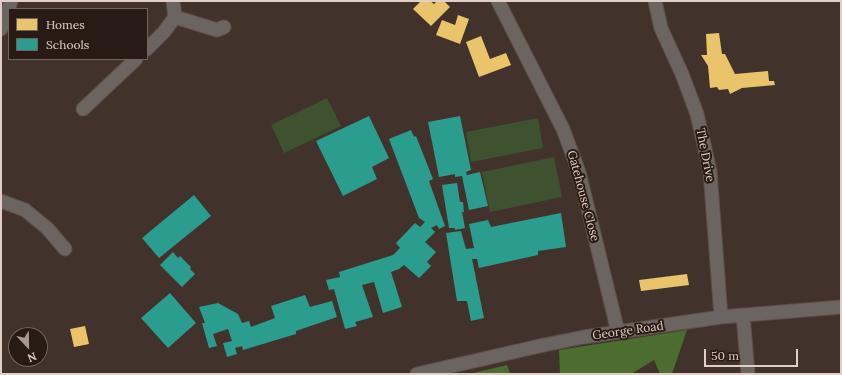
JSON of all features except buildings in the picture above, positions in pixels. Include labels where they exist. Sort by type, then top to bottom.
[{"type":"street","points":[[148,48],[164,32],[175,17],[173,1]]},
{"type":"street","name":"Gatehouse Close","points":[[498,1],[563,129],[579,172],[618,332]]},
{"type":"street","name":"The Drive","points":[[655,1],[661,28],[682,74],[697,114],[710,171],[721,317]]},
{"type":"street","points":[[1,29],[8,9]]},
{"type":"street","points":[[175,17],[216,30],[224,27]]},
{"type":"street","points":[[83,110],[135,60]]},
{"type":"street","points":[[1,201],[25,210],[47,228],[65,249]]},
{"type":"street","name":"George Road","points":[[417,374],[544,345],[618,332],[721,317],[841,307]]},
{"type":"street","points":[[743,315],[748,374]]},
{"type":"green space","points":[[327,98],[341,126],[284,153],[271,125]]},
{"type":"green space","points":[[538,118],[543,148],[471,162],[466,132]]},
{"type":"green space","points":[[554,157],[562,197],[490,212],[482,172]]},
{"type":"green space","points":[[687,330],[672,374],[660,374],[654,360],[631,374],[560,374],[559,350]]},
{"type":"green space","points":[[507,365],[510,374],[469,374]]}]
